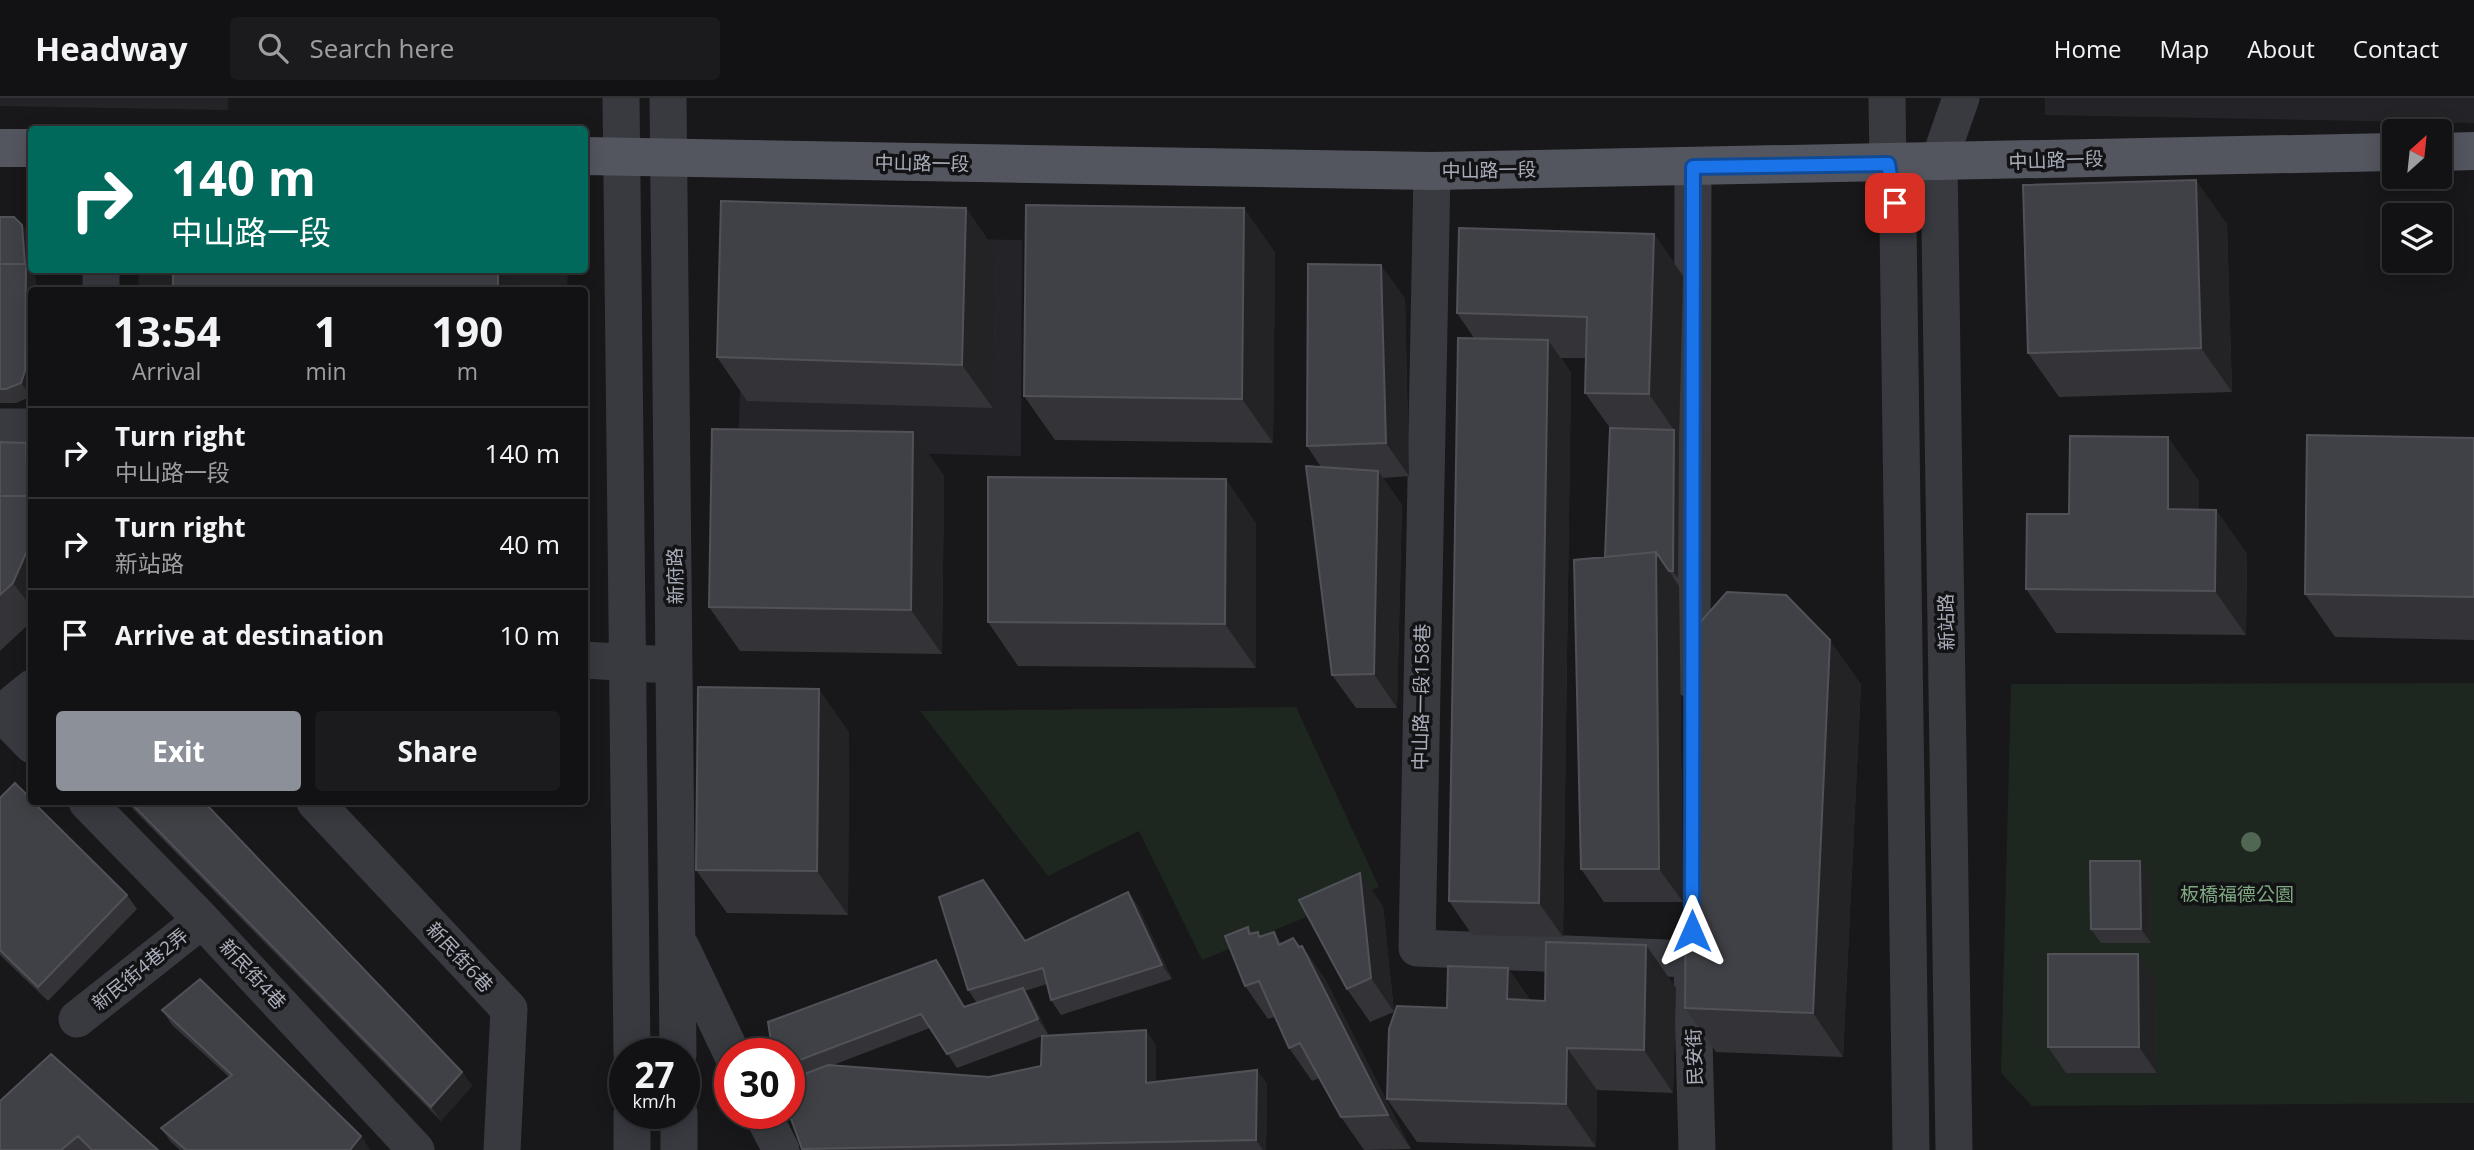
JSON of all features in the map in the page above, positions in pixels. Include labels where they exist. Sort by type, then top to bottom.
[{"type":"main road","points":[[0,148],[28,148]]},
{"type":"main road","points":[[2452,152],[2474,151]]},
{"type":"main road","name":"中山路一段","points":[[603,156],[1433,171],[2382,152]]},
{"type":"street","points":[[621,98],[603,156],[629,665],[632,1038]]},
{"type":"street","name":"新府路","points":[[668,98],[676,663],[678,1038]]},
{"type":"street","points":[[1887,98],[1888,164],[1898,223],[1911,1150]]},
{"type":"street","name":"新站路","points":[[1954,1150],[1939,162],[1961,98]]},
{"type":"street","points":[[1692,707],[1693,167]]},
{"type":"street","name":"中山路一段158巷","points":[[1433,171],[1417,948],[1692,945]]},
{"type":"street","points":[[0,427],[28,428]]},
{"type":"street","points":[[588,660],[629,665],[676,663]]},
{"type":"street","points":[[28,691],[0,713],[28,741]]},
{"type":"street","name":"新民街4巷","points":[[90,805],[202,919],[416,1150]]},
{"type":"street","name":"新民街6巷","points":[[318,805],[509,1009],[502,1150]]},
{"type":"street","name":"新民街4巷2弄","points":[[77,1019],[202,919]]},
{"type":"street","points":[[676,936],[724,1038]]},
{"type":"street","name":"民安街","points":[[1692,945],[1697,1150]]},
{"type":"street","points":[[632,1129],[632,1150]]},
{"type":"street","points":[[678,1129],[679,1150]]},
{"type":"street","points":[[770,1129],[781,1150]]},
{"type":"shaded area","points":[[0,98],[228,98],[228,110],[0,106]]},
{"type":"shaded area","points":[[2045,98],[2474,98],[2474,123],[2452,123],[2452,119],[2382,119],[2382,121],[2045,115]]},
{"type":"shaded area","points":[[745,235],[1022,240],[1021,456],[738,449]]},
{"type":"shaded area","points":[[139,273],[568,273],[567,287],[138,287]]},
{"type":"green space","name":"板橋福德公園","points":[[2474,683],[2474,1103],[2032,1106],[2001,1073],[2011,684]]},
{"type":"green space","points":[[1296,707],[1379,887],[1202,960],[1139,831],[1048,876],[920,711]]},
{"type":"building","points":[[2196,180],[2201,348],[2028,353],[2023,185]]},
{"type":"building","points":[[721,201],[966,208],[962,365],[717,357]]},
{"type":"building","points":[[1026,205],[1244,208],[1242,399],[1024,396]]},
{"type":"building","points":[[0,217],[14,217],[22,225],[25,264],[0,264]]},
{"type":"building","points":[[1459,228],[1654,234],[1649,394],[1585,393],[1587,317],[1457,313]]},
{"type":"building","points":[[0,264],[26,264],[25,371],[21,383],[6,389],[0,389]]},
{"type":"building","points":[[1308,264],[1381,265],[1386,443],[1307,446]]},
{"type":"building","points":[[173,273],[498,273],[498,287],[173,287]]},
{"type":"building","points":[[1458,338],[1548,340],[1539,903],[1449,901]]},
{"type":"building","points":[[1610,428],[1674,430],[1673,571],[1669,571],[1656,552],[1605,557]]},
{"type":"building","points":[[712,429],[913,432],[911,610],[709,607]]},
{"type":"building","points":[[2307,435],[2474,438],[2474,597],[2305,594]]},
{"type":"building","points":[[2070,436],[2168,437],[2168,509],[2216,510],[2215,591],[2026,589],[2027,514],[2069,514]]},
{"type":"building","points":[[0,442],[26,443],[28,496],[0,496]]},
{"type":"building","points":[[1306,466],[1378,471],[1374,674],[1332,675]]},
{"type":"building","points":[[988,477],[1226,479],[1225,624],[988,622]]},
{"type":"building","points":[[0,496],[28,496],[28,549],[13,583],[0,595]]},
{"type":"building","points":[[1656,552],[1659,869],[1581,869],[1574,560]]},
{"type":"building","points":[[1727,592],[1786,595],[1830,640],[1813,1013],[1685,1008],[1688,636]]},
{"type":"building","points":[[698,687],[819,689],[817,871],[696,870]]},
{"type":"building","points":[[15,783],[28,796],[28,805],[36,805],[127,895],[38,987],[0,950],[0,798]]},
{"type":"building","points":[[133,805],[207,805],[462,1072],[431,1107]]},
{"type":"building","points":[[2090,861],[2140,861],[2141,929],[2091,929]]},
{"type":"building","points":[[1360,873],[1371,978],[1347,989],[1299,900]]},
{"type":"building","points":[[983,880],[1025,941],[1128,892],[1162,965],[1051,1000],[1043,968],[968,990],[939,897]]},
{"type":"building","points":[[1248,927],[1249,934],[1258,932],[1259,937],[1274,932],[1279,945],[1293,938],[1299,947],[1302,946],[1388,1115],[1341,1117],[1300,1043],[1289,1048],[1259,981],[1245,986],[1225,936]]},
{"type":"building","points":[[1546,942],[1646,945],[1644,1050],[1567,1048],[1566,1104],[1387,1099],[1389,1029],[1397,1006],[1447,1008],[1448,966],[1508,968],[1507,999],[1545,1001]]},
{"type":"building","points":[[2048,954],[2138,954],[2139,1047],[2048,1047]]},
{"type":"building","points":[[936,960],[964,1007],[1023,988],[1038,1019],[947,1054],[921,1014],[805,1058],[805,1038],[770,1038],[768,1022]]},
{"type":"building","points":[[200,979],[361,1136],[350,1150],[186,1150],[161,1128],[232,1075],[162,1010]]},
{"type":"building","points":[[1146,1030],[1146,1083],[1257,1070],[1256,1140],[802,1149],[795,1129],[805,1129],[805,1074],[828,1065],[989,1077],[1041,1066],[1042,1036]]},
{"type":"building","points":[[51,1054],[158,1150],[92,1150],[78,1136],[61,1150],[0,1150],[0,1101]]},
{"type":"route","points":[[1692,931],[1693,167],[1888,164],[1895,203]]}]
